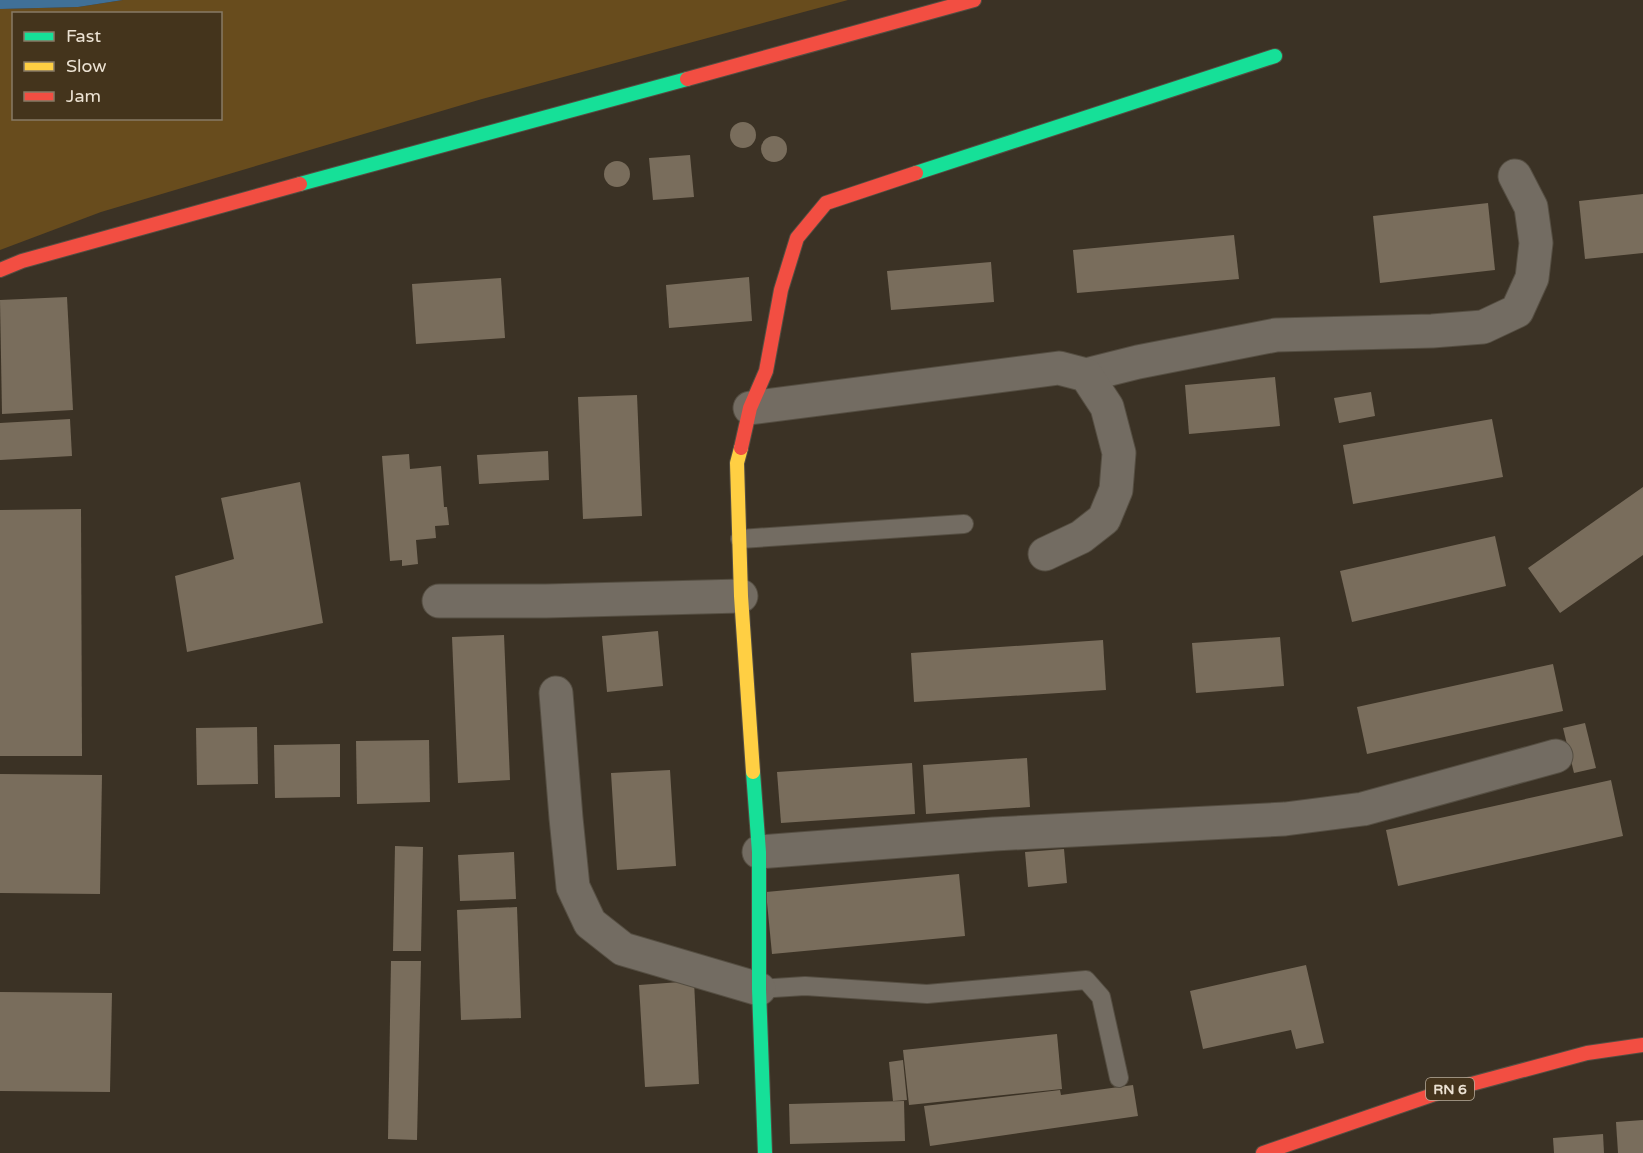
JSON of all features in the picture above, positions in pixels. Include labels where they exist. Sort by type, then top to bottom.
[{"type":"street","points":[[0,270],[22,261],[125,232],[974,0]]},
{"type":"street","points":[[765,1153],[759,989],[759,852],[741,596],[737,463],[750,408],[766,371],[781,290],[797,238],[826,203],[1275,56]]},
{"type":"street","points":[[750,408],[1059,368],[1086,375],[1138,362],[1276,336],[1483,327],[1517,312],[1532,278],[1536,243],[1531,207],[1515,176]]},
{"type":"street","points":[[1045,554],[1081,537],[1104,519],[1116,490],[1119,453],[1107,407],[1086,375]]},
{"type":"street","points":[[439,601],[741,596]]},
{"type":"street","points":[[556,693],[573,887],[590,923],[623,950],[759,989]]},
{"type":"street","points":[[759,852],[994,834],[1285,819],[1363,809],[1556,756]]},
{"type":"street","name":"RN 6","points":[[1263,1153],[1438,1093],[1587,1053],[1643,1045]]},
{"type":"lane","points":[[740,539],[964,524]]},
{"type":"lane","points":[[759,989],[805,986],[927,994],[1086,980],[1101,997],[1119,1078]]},
{"type":"shaded area","points":[[123,0],[848,0],[482,99],[101,212],[0,250],[0,9],[78,7]]},
{"type":"water","points":[[0,0],[123,0],[78,7],[0,9]]},
{"type":"building","points":[[743,122],[752,126],[756,135],[752,144],[743,148],[734,144],[730,135],[734,126]]},
{"type":"building","points":[[774,136],[783,140],[787,149],[783,158],[774,162],[765,158],[761,149],[765,140]]},
{"type":"building","points":[[690,155],[694,197],[653,200],[649,158]]},
{"type":"building","points":[[617,161],[626,165],[630,174],[626,183],[617,187],[608,183],[604,174],[608,165]]},
{"type":"building","points":[[1643,194],[1643,253],[1585,259],[1579,201]]},
{"type":"building","points":[[1488,203],[1495,270],[1380,283],[1373,216]]},
{"type":"building","points":[[1234,235],[1239,279],[1077,293],[1073,250]]},
{"type":"building","points":[[991,262],[994,302],[891,310],[887,271]]},
{"type":"building","points":[[749,277],[752,321],[669,328],[666,285]]},
{"type":"building","points":[[501,278],[505,338],[416,344],[412,284]]},
{"type":"building","points":[[67,297],[73,410],[2,414],[0,300]]},
{"type":"building","points":[[1275,377],[1280,426],[1189,434],[1185,385]]},
{"type":"building","points":[[1371,392],[1375,416],[1339,423],[1334,398]]},
{"type":"building","points":[[637,395],[642,516],[583,519],[578,397]]},
{"type":"building","points":[[70,419],[72,456],[0,460],[0,423]]},
{"type":"building","points":[[1492,419],[1503,477],[1353,504],[1343,445]]},
{"type":"building","points":[[548,451],[549,480],[479,484],[477,455]]},
{"type":"building","points":[[409,454],[410,469],[441,466],[444,507],[447,507],[449,525],[435,526],[436,538],[416,540],[418,564],[402,566],[402,560],[390,561],[382,456]]},
{"type":"building","points":[[300,482],[323,623],[187,652],[175,576],[234,559],[221,498]]},
{"type":"building","points":[[1643,487],[1643,555],[1560,613],[1528,568]]},
{"type":"building","points":[[81,509],[82,756],[0,756],[0,510]]},
{"type":"building","points":[[1495,536],[1506,586],[1352,622],[1340,571]]},
{"type":"building","points":[[658,631],[663,686],[607,692],[602,636]]},
{"type":"building","points":[[504,635],[510,780],[458,783],[452,637]]},
{"type":"building","points":[[1280,637],[1284,686],[1196,693],[1192,643]]},
{"type":"building","points":[[1103,640],[1106,690],[914,702],[911,653]]},
{"type":"building","points":[[1553,664],[1563,711],[1367,754],[1357,707]]},
{"type":"building","points":[[1585,723],[1596,768],[1574,773],[1563,728]]},
{"type":"building","points":[[257,727],[258,784],[197,785],[196,728]]},
{"type":"building","points":[[429,740],[430,802],[357,804],[356,741]]},
{"type":"building","points":[[340,744],[340,797],[275,798],[274,745]]},
{"type":"building","points":[[1027,758],[1030,807],[926,814],[923,765]]},
{"type":"building","points":[[912,763],[915,814],[781,823],[777,772]]},
{"type":"building","points":[[670,770],[676,866],[617,870],[611,773]]},
{"type":"building","points":[[0,774],[102,775],[100,894],[0,893]]},
{"type":"building","points":[[1611,780],[1623,836],[1398,886],[1386,830]]},
{"type":"building","points":[[395,846],[423,847],[421,951],[393,951]]},
{"type":"building","points":[[1064,849],[1067,883],[1028,887],[1025,852]]},
{"type":"building","points":[[514,852],[516,899],[460,901],[458,855]]},
{"type":"building","points":[[959,874],[965,936],[772,954],[766,892]]},
{"type":"building","points":[[517,907],[521,1018],[461,1020],[457,910]]},
{"type":"building","points":[[391,961],[421,961],[417,1140],[388,1139]]},
{"type":"building","points":[[1306,965],[1324,1043],[1296,1049],[1291,1030],[1203,1049],[1190,991]]},
{"type":"building","points":[[694,981],[699,1084],[645,1087],[639,985]]},
{"type":"building","points":[[0,992],[112,993],[110,1092],[0,1091]]},
{"type":"building","points":[[1057,1034],[1062,1089],[909,1105],[903,1050]]},
{"type":"building","points":[[903,1060],[907,1100],[893,1101],[889,1062]]},
{"type":"building","points":[[1133,1085],[1138,1116],[930,1146],[924,1106],[1060,1090],[1061,1095]]},
{"type":"building","points":[[904,1101],[905,1141],[790,1144],[789,1104]]},
{"type":"building","points":[[1643,1120],[1643,1153],[1618,1153],[1616,1122]]},
{"type":"building","points":[[1603,1134],[1604,1153],[1554,1153],[1553,1138]]},
{"type":"traffic: fast","points":[[916,173],[1275,56]]},
{"type":"traffic: fast","points":[[300,184],[687,79]]},
{"type":"traffic: fast","points":[[753,772],[759,852],[759,989],[765,1153]]},
{"type":"traffic: slow","points":[[741,448],[737,463],[741,596],[753,772]]},
{"type":"traffic: jam","points":[[687,79],[974,0]]},
{"type":"traffic: jam","points":[[741,448],[750,408],[766,371],[781,290],[797,238],[826,203],[916,173]]},
{"type":"traffic: jam","points":[[0,270],[22,261],[300,184]]},
{"type":"traffic: jam","points":[[1263,1153],[1438,1093],[1587,1053],[1643,1045]]}]
